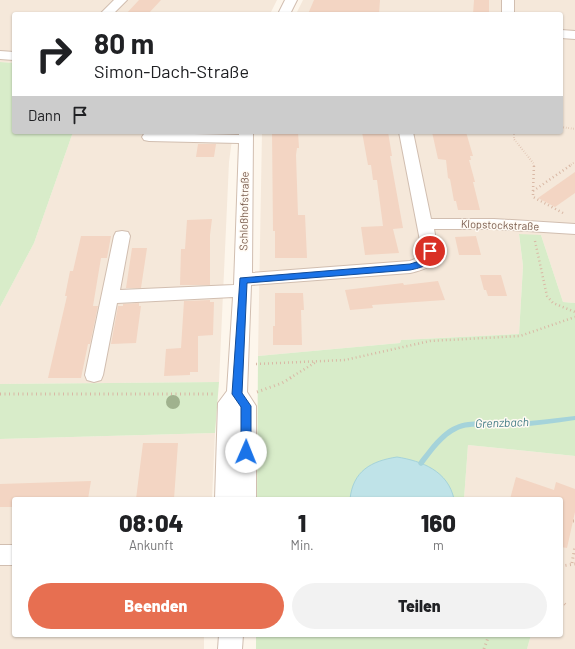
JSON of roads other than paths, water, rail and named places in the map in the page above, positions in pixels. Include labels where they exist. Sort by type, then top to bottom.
[{"type":"street","points":[[108,12],[121,0]]},
{"type":"street","points":[[285,12],[291,0]]},
{"type":"street","points":[[508,0],[508,12]]},
{"type":"street","points":[[563,34],[575,35]]},
{"type":"street","points":[[0,55],[12,56]]},
{"type":"street","points":[[110,297],[243,285],[420,265],[426,262],[430,257],[430,251],[406,134]]},
{"type":"street","points":[[150,137],[246,135]]},
{"type":"street","name":"Schloßhofstraße","points":[[245,497],[246,406],[237,394],[243,285],[246,135]]},
{"type":"street","name":"Klopstockstraße","points":[[425,224],[572,223]]},
{"type":"street","points":[[94,374],[122,236]]},
{"type":"street","name":"Schloßhofstraße","points":[[226,497],[228,404],[237,394]]},
{"type":"street","points":[[0,555],[12,555]]},
{"type":"street","points":[[230,649],[231,637]]},
{"type":"water","points":[[397,457],[416,461],[433,469],[446,481],[453,497],[350,497],[352,489],[359,474],[371,465]]},
{"type":"waterway","name":"Grenzbach","points":[[421,463],[446,434],[462,426],[474,424],[498,425],[540,423],[575,418]]}]
